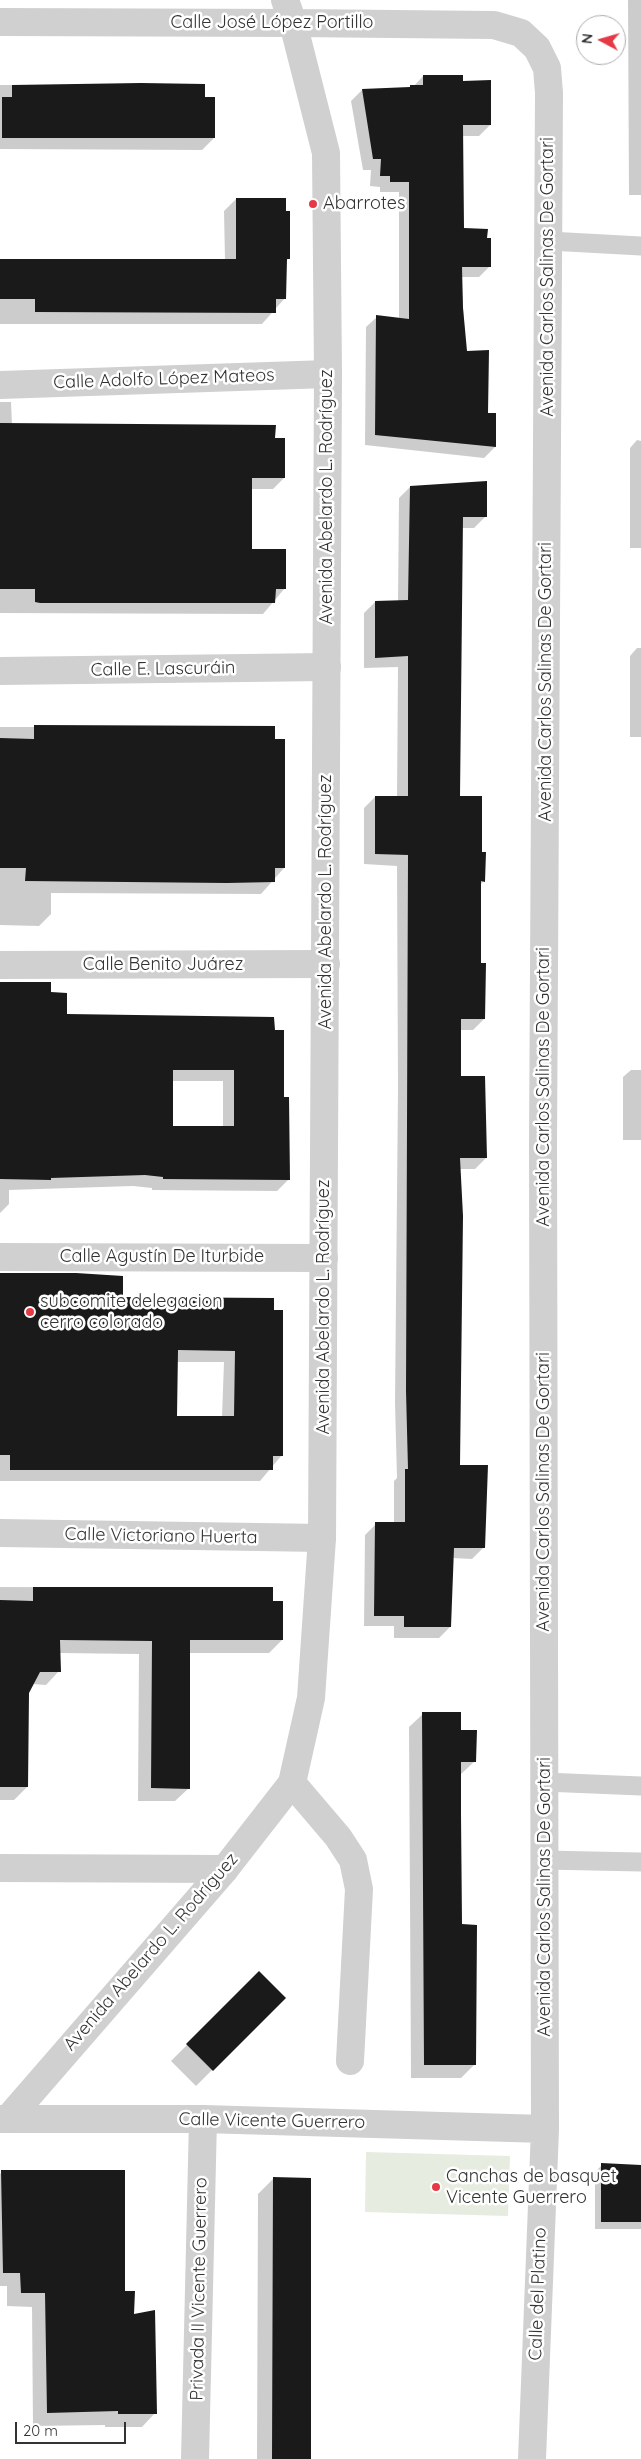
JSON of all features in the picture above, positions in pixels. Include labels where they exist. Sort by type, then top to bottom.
[{"type":"street","name":"Calle José López Portillo","points":[[0,22],[289,12],[494,25],[521,33],[537,48]]},
{"type":"street","name":"Avenida Abelardo L. Rodríguez","points":[[4,2119],[224,1869],[292,1783],[311,1698],[322,1538],[328,374],[326,153],[289,12]]},
{"type":"street","name":"Avenida Carlos Salinas De Gortari","points":[[537,48],[547,68],[549,93],[543,1133],[545,2130]]},
{"type":"street","name":"Calle Adolfo López Mateos","points":[[0,385],[328,374]]},
{"type":"street","name":"Calle E. Lascuráin","points":[[0,672],[326,667]]},
{"type":"street","name":"Calle Benito Juárez","points":[[0,965],[326,964]]},
{"type":"street","name":"Calle Agustín De Iturbide","points":[[0,1257],[324,1258]]},
{"type":"street","name":"Calle Victoriano Huerta","points":[[0,1533],[322,1538]]},
{"type":"street","points":[[292,1783],[338,1837],[354,1860],[359,1889],[350,2061]]},
{"type":"street","points":[[0,1868],[224,1869]]},
{"type":"street","name":"Calle Vicente Guerrero","points":[[4,2119],[203,2119],[545,2130]]},
{"type":"street","name":"Privada II Vicente Guerrero","points":[[195,2459],[203,2119]]},
{"type":"street","name":"Calle del Platino","points":[[532,2459],[545,2130]]},
{"type":"lane","points":[[548,241],[641,246]]},
{"type":"lane","points":[[544,1782],[641,1786]]},
{"type":"lane","points":[[544,1860],[641,1862]]},
{"type":"shaded area","points":[[366,2152],[510,2156],[508,2216],[365,2212]]},
{"type":"building","points":[[423,75],[463,75],[463,81],[491,80],[491,125],[463,125],[464,228],[488,229],[487,238],[491,238],[491,267],[462,267],[467,351],[489,350],[488,413],[496,413],[496,447],[375,435],[376,315],[409,319],[409,182],[390,182],[390,176],[380,176],[381,159],[373,159],[362,89],[423,85]]},
{"type":"building","points":[[205,84],[205,97],[215,97],[215,138],[2,138],[2,97],[12,97],[12,85]]},
{"type":"building","points":[[236,198],[286,198],[286,211],[290,211],[290,259],[287,259],[286,299],[276,299],[276,313],[35,312],[35,299],[0,299],[0,259],[236,259]]},
{"type":"building","points":[[0,423],[276,425],[275,438],[285,438],[285,478],[252,478],[252,549],[286,549],[286,589],[276,589],[275,603],[40,603],[35,602],[35,589],[0,589]]},
{"type":"building","points":[[487,481],[487,517],[463,517],[460,796],[482,796],[482,852],[486,852],[485,882],[481,881],[481,963],[486,963],[485,1019],[461,1019],[461,1076],[485,1076],[487,1158],[460,1158],[463,1216],[460,1465],[488,1465],[485,1548],[454,1548],[451,1627],[404,1627],[404,1616],[374,1616],[375,1522],[405,1522],[405,1469],[408,1469],[406,1391],[408,855],[375,854],[375,796],[408,796],[408,656],[375,658],[375,601],[408,600],[410,486]]},
{"type":"building","points":[[34,725],[275,726],[275,739],[285,739],[285,868],[275,868],[275,882],[227,883],[25,881],[26,868],[0,868],[0,738],[34,739]]},
{"type":"building","points":[[0,982],[51,982],[51,992],[67,993],[67,1014],[274,1017],[275,1030],[284,1030],[284,1097],[289,1097],[290,1180],[163,1179],[163,1177],[145,1175],[51,1178],[51,1180],[0,1179]],"holes":[[[173,1070],[234,1070],[234,1126],[173,1126]]]},
{"type":"building","points":[[0,1273],[76,1273],[123,1276],[123,1297],[274,1298],[274,1310],[283,1310],[283,1456],[273,1456],[273,1470],[10,1470],[10,1455],[0,1455]],"holes":[[[178,1350],[235,1351],[234,1416],[177,1416]]]},
{"type":"building","points":[[33,1587],[273,1587],[273,1601],[283,1601],[283,1640],[190,1640],[190,1789],[151,1788],[152,1641],[60,1640],[61,1672],[40,1672],[29,1693],[28,1787],[0,1787],[0,1600],[33,1601]]},
{"type":"building","points":[[422,1712],[461,1712],[461,1730],[477,1730],[476,1762],[461,1762],[462,1924],[477,1925],[476,2065],[424,2065]]},
{"type":"building","points":[[259,1971],[286,1998],[213,2071],[186,2044]]},
{"type":"building","points":[[601,2163],[641,2165],[641,2222],[601,2222]]},
{"type":"building","points":[[1,2170],[125,2170],[125,2291],[135,2291],[134,2314],[155,2310],[157,2414],[118,2414],[118,2411],[47,2413],[45,2293],[21,2293],[20,2273],[3,2273]]},
{"type":"building","points":[[273,2177],[311,2178],[311,2459],[272,2459]]},
{"type":"place","name":"Abarrotes","points":[[313,204]]},
{"type":"place","name":"subcomite delegacion cerro colorado","points":[[30,1312]]},
{"type":"place","name":"Canchas de basquet Vicente Guerrero","points":[[436,2187]]}]
